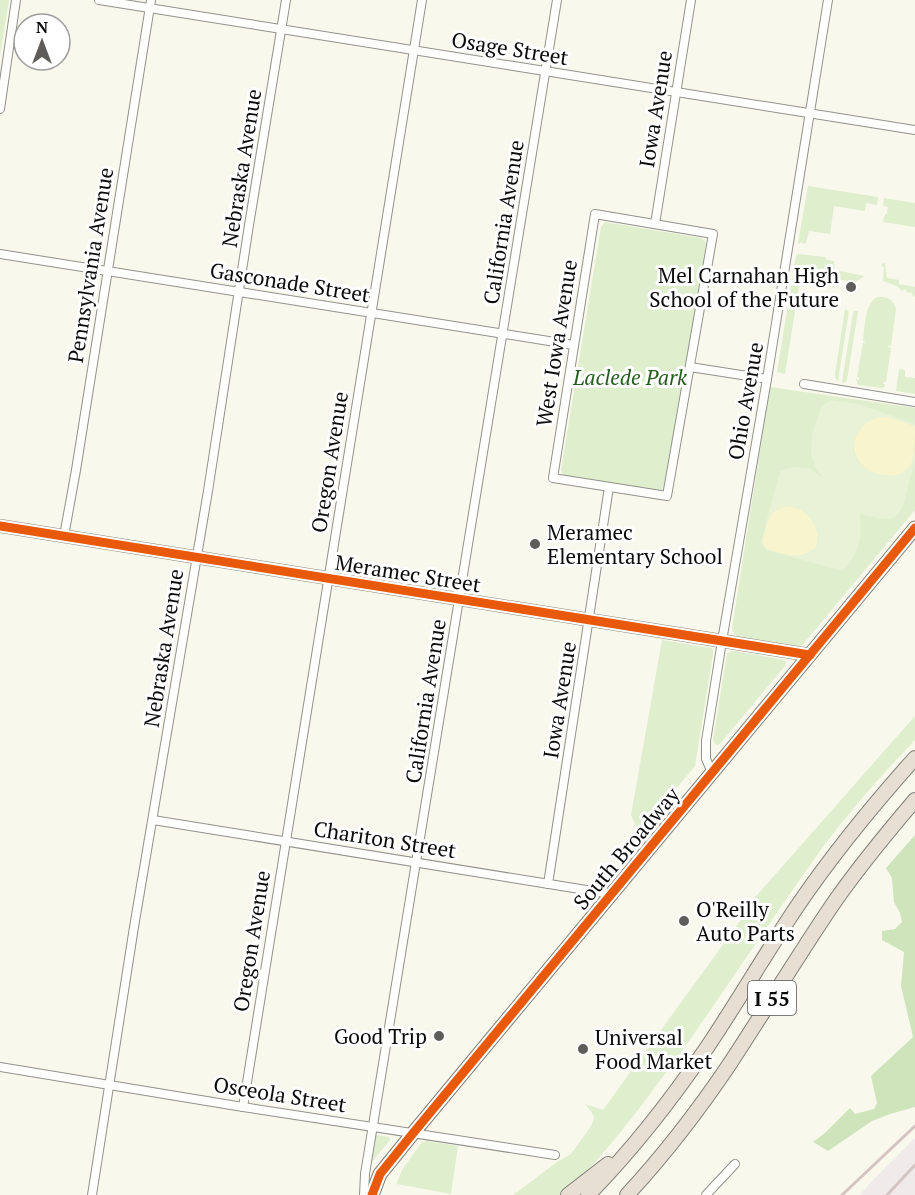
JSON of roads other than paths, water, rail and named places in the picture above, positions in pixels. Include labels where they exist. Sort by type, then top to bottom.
[{"type":"highway","name":"I 55","points":[[588,1195],[657,1116],[709,1044],[824,868],[915,758]]},
{"type":"highway","name":"I 55","points":[[629,1195],[700,1106],[729,1065],[807,942],[863,862],[915,800]]},
{"type":"highway","points":[[568,1195],[634,1144]]},
{"type":"main road","name":"South Broadway","points":[[372,1195],[380,1174],[414,1132],[915,528]]},
{"type":"street","points":[[0,109],[16,0]]},
{"type":"street","name":"Osage Street","points":[[99,0],[150,4],[281,30],[915,130]]},
{"type":"street","name":"Nebraska Avenue","points":[[92,1195],[286,0]]},
{"type":"street","name":"Oregon Avenue","points":[[243,1107],[422,0]]},
{"type":"street","name":"California Avenue","points":[[364,1195],[365,1174],[557,0]]},
{"type":"street","name":"Iowa Avenue","points":[[655,224],[691,0]]},
{"type":"street","name":"Ohio Avenue","points":[[713,771],[708,764],[705,747],[828,0]]},
{"type":"street","name":"Pennsylvania Avenue","points":[[64,536],[150,4]]},
{"type":"street","name":"West Iowa Avenue","points":[[609,487],[553,478],[595,214],[655,224]]},
{"type":"street","points":[[609,487],[667,496],[690,367],[713,234],[655,224]]},
{"type":"street","name":"Gasconade Street","points":[[0,254],[574,345]]},
{"type":"street","points":[[690,367],[767,379]]},
{"type":"street","points":[[804,384],[915,402]]},
{"type":"street","name":"Iowa Avenue","points":[[548,884],[609,487]]},
{"type":"street","name":"Meramec Street","points":[[0,526],[810,655]]},
{"type":"street","name":"Chariton Street","points":[[153,820],[611,894]]},
{"type":"street","name":"Osceola Street","points":[[0,1067],[555,1155]]},
{"type":"street","points":[[706,1195],[735,1164]]},
{"type":"railway","points":[[842,1195],[915,1126]]},
{"type":"railway","points":[[887,1195],[915,1165]]},
{"type":"place","name":"Mel Carnahan High School of the Future","points":[[851,287]]},
{"type":"place","name":"Meramec Elementary School","points":[[535,544]]},
{"type":"place","name":"O'Reilly Auto Parts","points":[[684,921]]},
{"type":"place","name":"Good Trip","points":[[439,1036]]},
{"type":"place","name":"Universal Food Market","points":[[583,1049]]},
{"type":"park label","name":"Laclede Park","points":[[630,377]]}]
